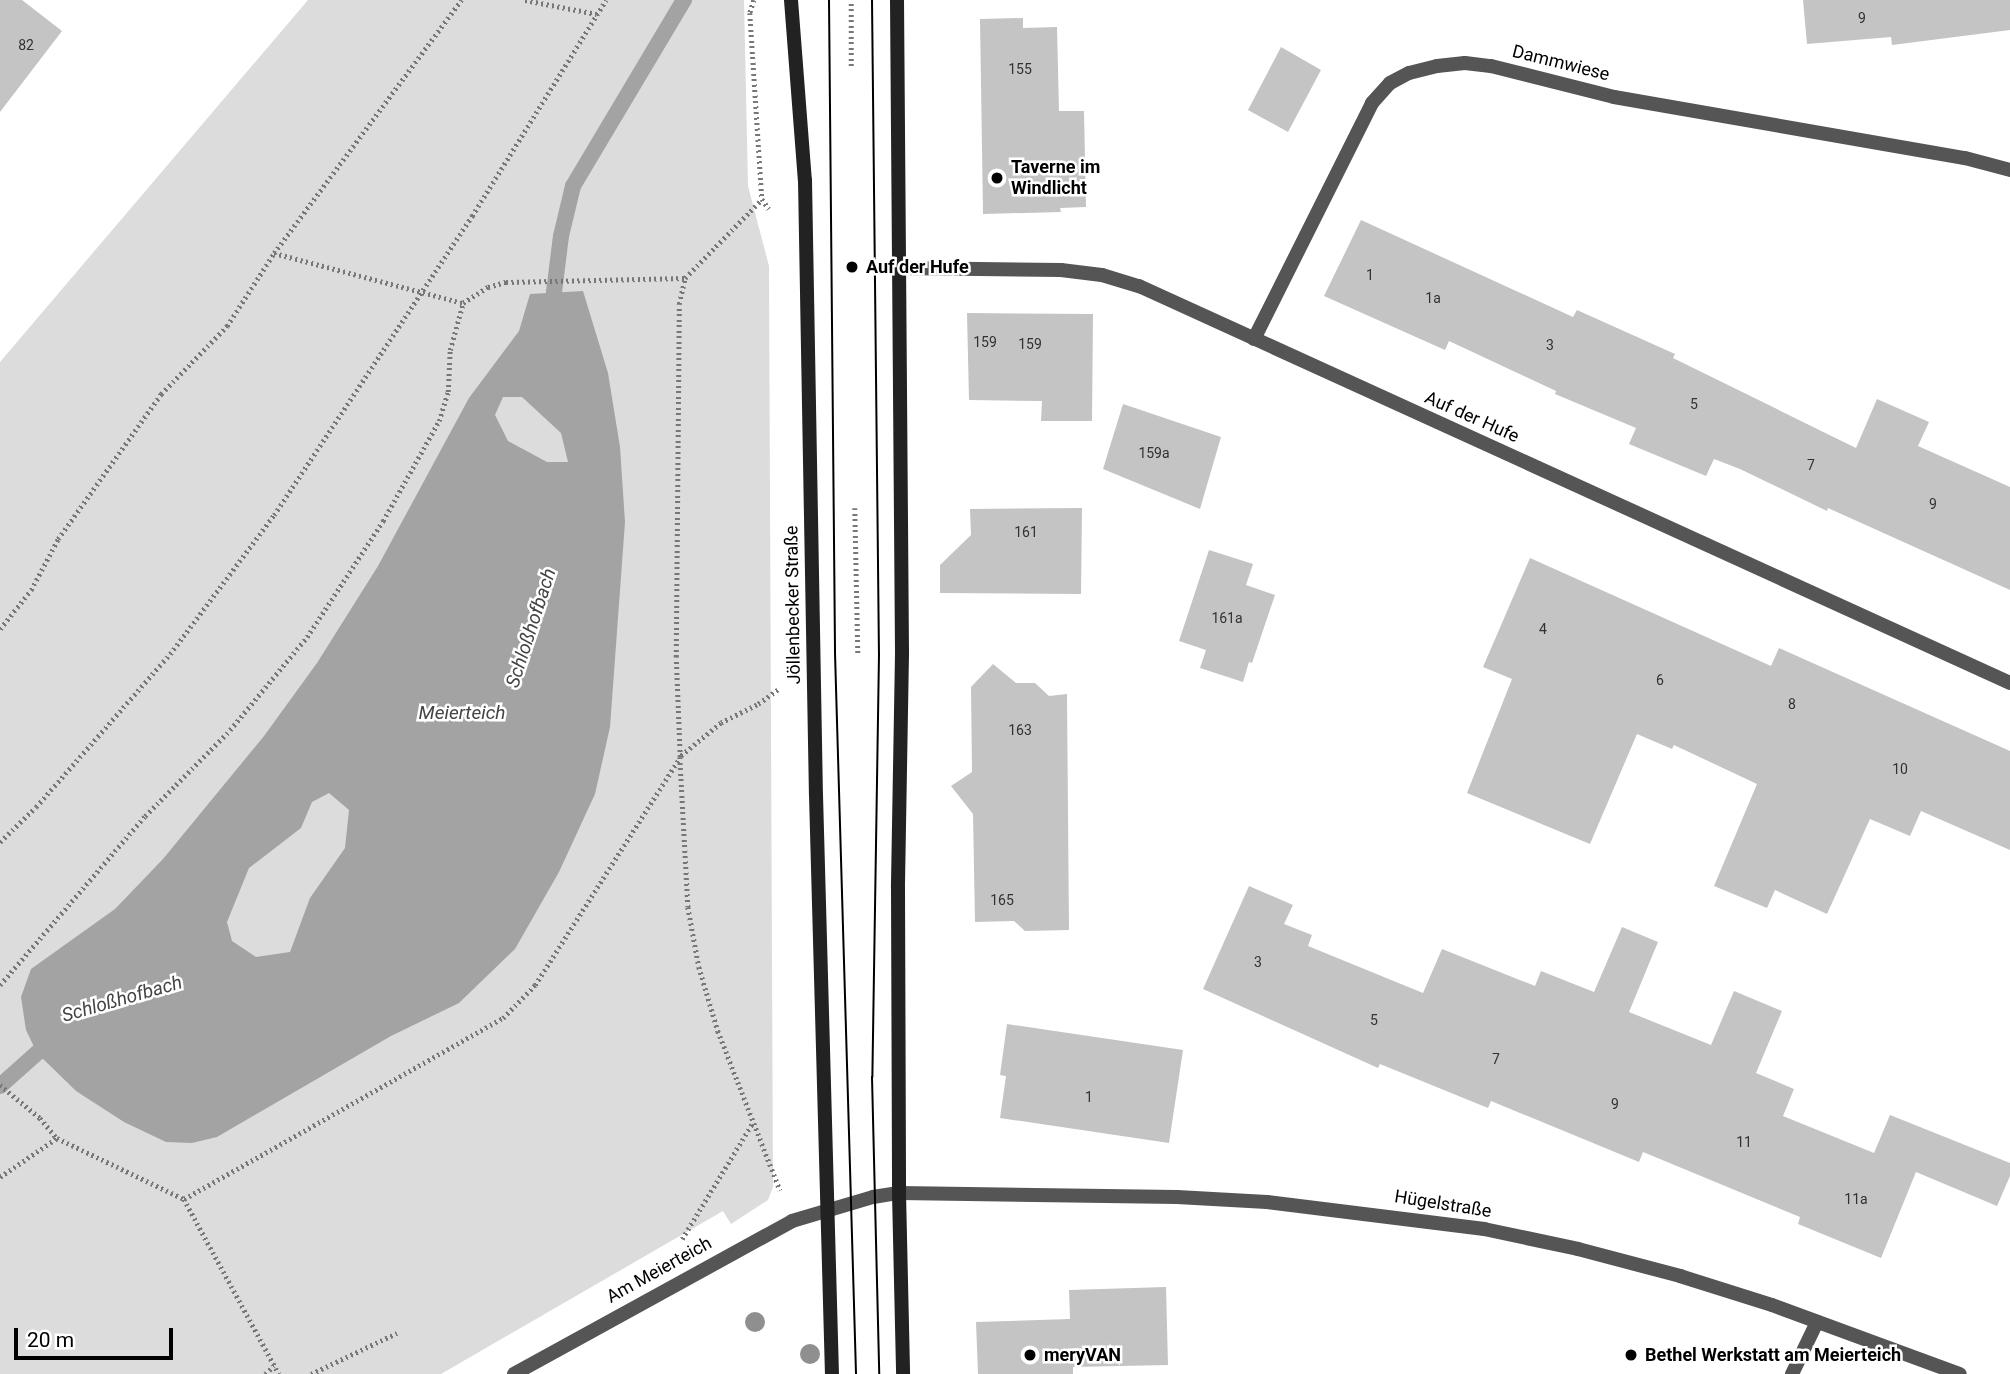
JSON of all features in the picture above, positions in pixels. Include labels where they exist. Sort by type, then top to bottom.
[{"type":"main road","name":"Jöllenbecker Straße","points":[[792,0],[805,180],[832,1374]]},
{"type":"main road","points":[[897,0],[902,654],[898,888],[899,1193],[903,1374]]},
{"type":"street","name":"Dammwiese","points":[[1254,339],[1372,103],[1390,83],[1409,73],[1437,66],[1465,63],[1491,66],[1614,97],[1965,158],[2010,170]]},
{"type":"street","name":"Auf der Hufe","points":[[898,268],[1061,270],[1101,275],[1139,286],[2010,683]]},
{"type":"street","points":[[827,1209],[899,1193]]},
{"type":"street","name":"Hügelstraße","points":[[899,1193],[1177,1197],[1364,1212],[1484,1229],[1578,1249],[1680,1276],[1960,1374]]},
{"type":"street","name":"Am Meierteich","points":[[514,1374],[792,1220],[827,1209]]},
{"type":"street","points":[[1792,1374],[1817,1322]]},
{"type":"path","points":[[0,629],[31,590],[58,539],[153,405],[228,326],[274,253],[461,0]]},
{"type":"path","points":[[524,0],[597,13]]},
{"type":"path","points":[[0,842],[36,807],[170,654],[274,515],[421,294],[607,0]]},
{"type":"path","points":[[754,0],[750,13],[762,199],[685,278],[678,304],[676,657],[688,907],[699,967],[718,1031],[792,1220]]},
{"type":"path","points":[[851,0],[851,66]]},
{"type":"path","points":[[274,253],[463,303]]},
{"type":"path","points":[[0,985],[145,816],[230,730],[307,637],[383,521],[439,421],[448,392],[450,350],[463,303],[488,287],[524,281],[685,278]]},
{"type":"path","points":[[855,508],[858,654]]},
{"type":"path","points":[[184,1199],[503,1018],[527,994],[561,947],[680,757],[722,723],[757,705],[784,685],[814,653]]},
{"type":"path","points":[[0,1085],[40,1118],[57,1138],[184,1199],[279,1374]]},
{"type":"path","points":[[681,1241],[753,1122]]},
{"type":"path","points":[[0,1177],[57,1138]]},
{"type":"path","points":[[311,1374],[397,1333]]},
{"type":"path","points":[[265,1374],[274,1367]]},
{"type":"shaded area","points":[[308,0],[744,0],[748,186],[769,266],[773,1187],[768,1200],[731,1224],[723,1211],[441,1374],[0,1374],[0,362]]},
{"type":"water","name":"Meierteich","points":[[583,291],[608,373],[620,447],[625,522],[610,727],[595,794],[559,872],[515,949],[459,1003],[391,1036],[217,1137],[192,1143],[166,1142],[124,1122],[76,1091],[37,1053],[26,1030],[21,997],[31,969],[115,909],[163,859],[264,736],[317,663],[378,566],[469,398],[519,331],[530,294]],"holes":[[[503,397],[522,397],[561,433],[568,462],[547,462],[508,441],[495,415]],[[329,793],[349,810],[345,848],[310,898],[290,952],[256,957],[232,941],[227,922],[249,868],[301,828],[312,802]]]},
{"type":"building","points":[[0,0],[22,0],[62,31],[0,112]]},
{"type":"building","points":[[1803,0],[2010,0],[2010,30],[1892,45],[1891,37],[1807,44]]},
{"type":"building","points":[[1023,18],[1023,28],[1057,27],[1059,111],[1084,111],[1086,207],[1060,208],[1061,212],[983,214],[980,19]]},
{"type":"building","points":[[1281,47],[1321,70],[1288,132],[1248,110]]},
{"type":"building","points":[[1361,220],[1573,317],[1577,310],[1675,354],[1673,358],[1856,448],[1877,399],[1929,422],[1918,446],[2010,487],[2010,590],[1714,459],[1706,476],[1629,444],[1636,428],[1555,394],[1556,391],[1449,341],[1445,350],[1324,296]]},
{"type":"building","points":[[967,313],[1093,314],[1092,421],[1041,421],[1042,401],[969,400]]},
{"type":"building","points":[[1123,404],[1221,437],[1200,509],[1103,469]]},
{"type":"building","points":[[1082,508],[1081,594],[940,593],[940,565],[971,535],[970,509]]},
{"type":"building","points":[[1209,550],[1253,564],[1246,585],[1275,595],[1243,682],[1200,668],[1206,650],[1179,641]]},
{"type":"building","points":[[1530,558],[1771,666],[1779,648],[2010,751],[2010,850],[1921,811],[1910,836],[1870,819],[1827,914],[1775,890],[1767,908],[1714,886],[1757,784],[1674,745],[1672,749],[1637,734],[1590,844],[1467,793],[1512,679],[1483,667]]},
{"type":"building","points":[[993,664],[1016,683],[1035,683],[1049,696],[1067,694],[1069,930],[1025,931],[1014,921],[975,922],[973,814],[951,786],[972,772],[971,687]]},
{"type":"building","points":[[1249,886],[1293,905],[1284,924],[1312,935],[1308,946],[1423,993],[1442,949],[1535,986],[1541,971],[1594,992],[1622,927],[1658,942],[1629,1012],[1711,1045],[1734,991],[1782,1011],[1756,1073],[1794,1089],[1783,1116],[1874,1153],[1890,1115],[2010,1163],[2010,1176],[1997,1206],[1916,1172],[1881,1258],[1798,1224],[1800,1217],[1643,1152],[1639,1162],[1491,1101],[1488,1108],[1380,1064],[1378,1068],[1203,989]]},
{"type":"building","points":[[1007,1024],[1183,1050],[1169,1143],[1000,1118],[1006,1076],[1000,1075]]},
{"type":"building","points":[[1166,1287],[1168,1365],[1073,1367],[1073,1374],[978,1374],[976,1322],[1070,1319],[1069,1290]]},
{"type":"waterway","name":"Schloßhofbach","points":[[556,313],[554,292],[561,236],[573,186],[684,0]]},
{"type":"waterway","name":"Schloßhofbach","points":[[0,1086],[37,1053],[55,1042]]},
{"type":"tram line","points":[[829,0],[835,653],[856,1374]]},
{"type":"tram line","points":[[872,0],[879,654],[872,1077],[879,1374]]},
{"type":"place","name":"Taverne im Windlicht","points":[[997,178]]},
{"type":"place","name":"Auf der Hufe","points":[[852,267]]},
{"type":"place","name":"meryVAN","points":[[1030,1355]]},
{"type":"place","name":"Bethel Werkstatt am Meierteich","points":[[1631,1355]]}]
